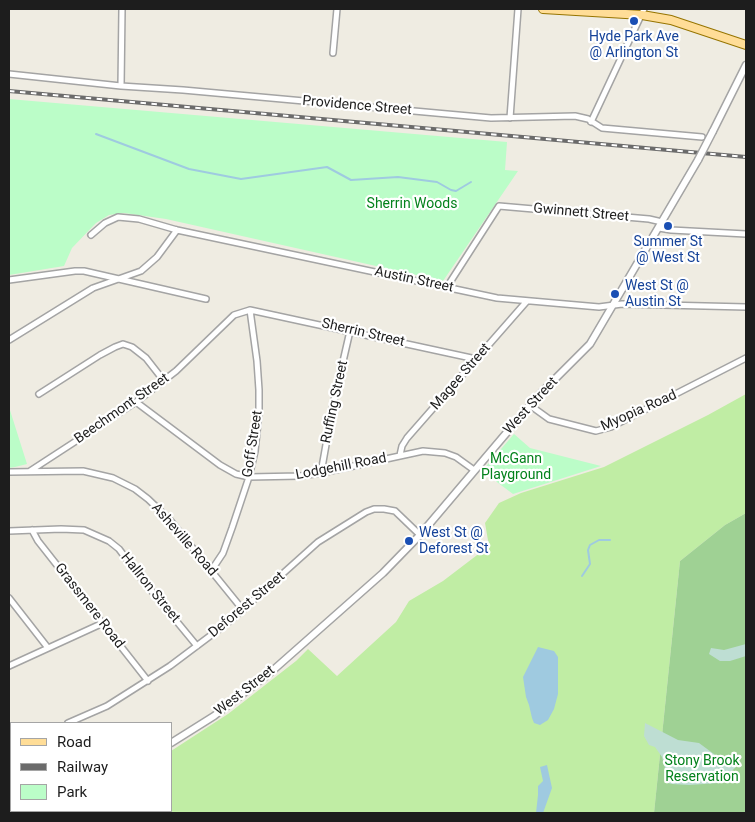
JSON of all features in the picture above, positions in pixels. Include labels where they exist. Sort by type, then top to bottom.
[{"type":"main road","points":[[542,9],[643,12],[746,45]]},
{"type":"street","points":[[121,86],[122,9]]},
{"type":"street","points":[[333,53],[337,9]]},
{"type":"street","points":[[510,118],[518,9]]},
{"type":"street","points":[[591,122],[643,12]]},
{"type":"street","name":"West Street","points":[[172,742],[214,716],[271,672],[383,573],[420,535],[531,406],[590,344],[698,160],[746,65]]},
{"type":"street","name":"Providence Street","points":[[9,74],[121,86],[491,118],[575,116],[584,118],[600,128],[606,129],[702,137]]},
{"type":"street","name":"Gwinnett Street","points":[[447,287],[499,206],[649,219],[672,230],[746,234]]},
{"type":"street","name":"Austin Street","points":[[91,235],[105,223],[118,218],[139,220],[177,230],[491,297],[599,307],[612,305],[746,307]]},
{"type":"street","points":[[9,340],[101,284],[141,271],[169,243],[177,230]]},
{"type":"street","points":[[9,280],[79,270],[206,299]]},
{"type":"street","name":"Magee Street","points":[[400,455],[402,446],[407,438],[527,301]]},
{"type":"street","name":"Sherrin Street","points":[[250,310],[476,359]]},
{"type":"street","name":"Beechmont Street","points":[[9,472],[29,471],[136,402],[164,381],[234,315],[250,310]]},
{"type":"street","name":"Goff Street","points":[[211,571],[223,553],[249,478],[255,450],[259,412],[257,361],[250,310]]},
{"type":"street","name":"Ruffing Street","points":[[321,473],[333,405],[350,331]]},
{"type":"street","points":[[38,394],[100,354],[123,344],[132,347],[146,358],[164,381]]},
{"type":"street","name":"Myopia Road","points":[[531,406],[549,419],[596,431],[611,427],[746,358]]},
{"type":"street","name":"Lodgehill Road","points":[[136,402],[220,465],[236,474],[249,478],[300,476],[321,473],[423,451],[445,453],[456,457],[474,470]]},
{"type":"street","name":"Asheville Road","points":[[29,471],[74,470],[94,473],[113,478],[148,499],[170,520],[243,610]]},
{"type":"street","name":"Deforest Street","points":[[70,722],[99,710],[148,680],[197,646],[243,610],[318,542],[366,512],[374,509],[395,511],[420,535]]},
{"type":"street","name":"Grassmere Road","points":[[32,530],[38,541],[148,680]]},
{"type":"street","name":"Hallron Street","points":[[9,531],[84,530],[109,541],[119,549],[197,646]]},
{"type":"street","points":[[9,598],[48,648]]},
{"type":"street","points":[[9,666],[103,623]]},
{"type":"shaded area","points":[[538,647],[554,651],[558,657],[558,694],[554,709],[548,720],[540,725],[534,723],[532,718],[523,677]]},
{"type":"shaded area","points":[[547,765],[552,788],[543,813],[536,813],[538,786],[543,781],[540,767]]},
{"type":"shaded area","points":[[35,812],[124,812],[122,813],[31,813]]},
{"type":"green space","name":"Sherrin Woods","points":[[9,99],[507,142],[505,170],[518,171],[443,281],[166,219],[124,213],[109,215],[96,223],[72,248],[64,266],[9,275]]},
{"type":"green space","points":[[746,394],[746,513],[725,525],[680,561],[654,813],[122,813],[172,812],[172,750],[228,714],[296,661],[308,649],[337,676],[396,622],[409,601],[443,581],[489,546],[485,523],[499,503],[521,493],[604,467]]},
{"type":"green space","points":[[9,407],[27,464],[9,468]]},
{"type":"green space","name":"McGann Playground","points":[[514,434],[530,448],[601,466],[513,494],[482,471]]},
{"type":"green space","name":"Stony Brook Reservation","points":[[746,513],[746,813],[654,813],[680,561],[725,525]]},
{"type":"green space","points":[[746,644],[746,656],[730,661],[720,661],[709,654],[711,648],[724,650]]},
{"type":"green space","points":[[645,723],[678,740],[699,743],[718,757],[734,762],[737,764],[736,767],[719,783],[689,785],[668,783],[665,780],[665,768],[662,757],[655,747],[649,745],[644,736]]},
{"type":"waterway","points":[[96,134],[189,169],[241,179],[327,167],[351,180],[398,177],[437,182],[456,191],[471,182]]},
{"type":"waterway","points":[[582,576],[590,564],[588,550],[590,545],[599,540],[610,540]]},
{"type":"railway","points":[[9,91],[746,157]]},
{"type":"place","name":"Hyde Park Ave @ Arlington St","points":[[634,21]]},
{"type":"place","name":"Summer St @ West St","points":[[668,226]]},
{"type":"place","name":"West St @ Austin St","points":[[615,294]]},
{"type":"place","name":"West St @ Deforest St","points":[[409,541]]}]
